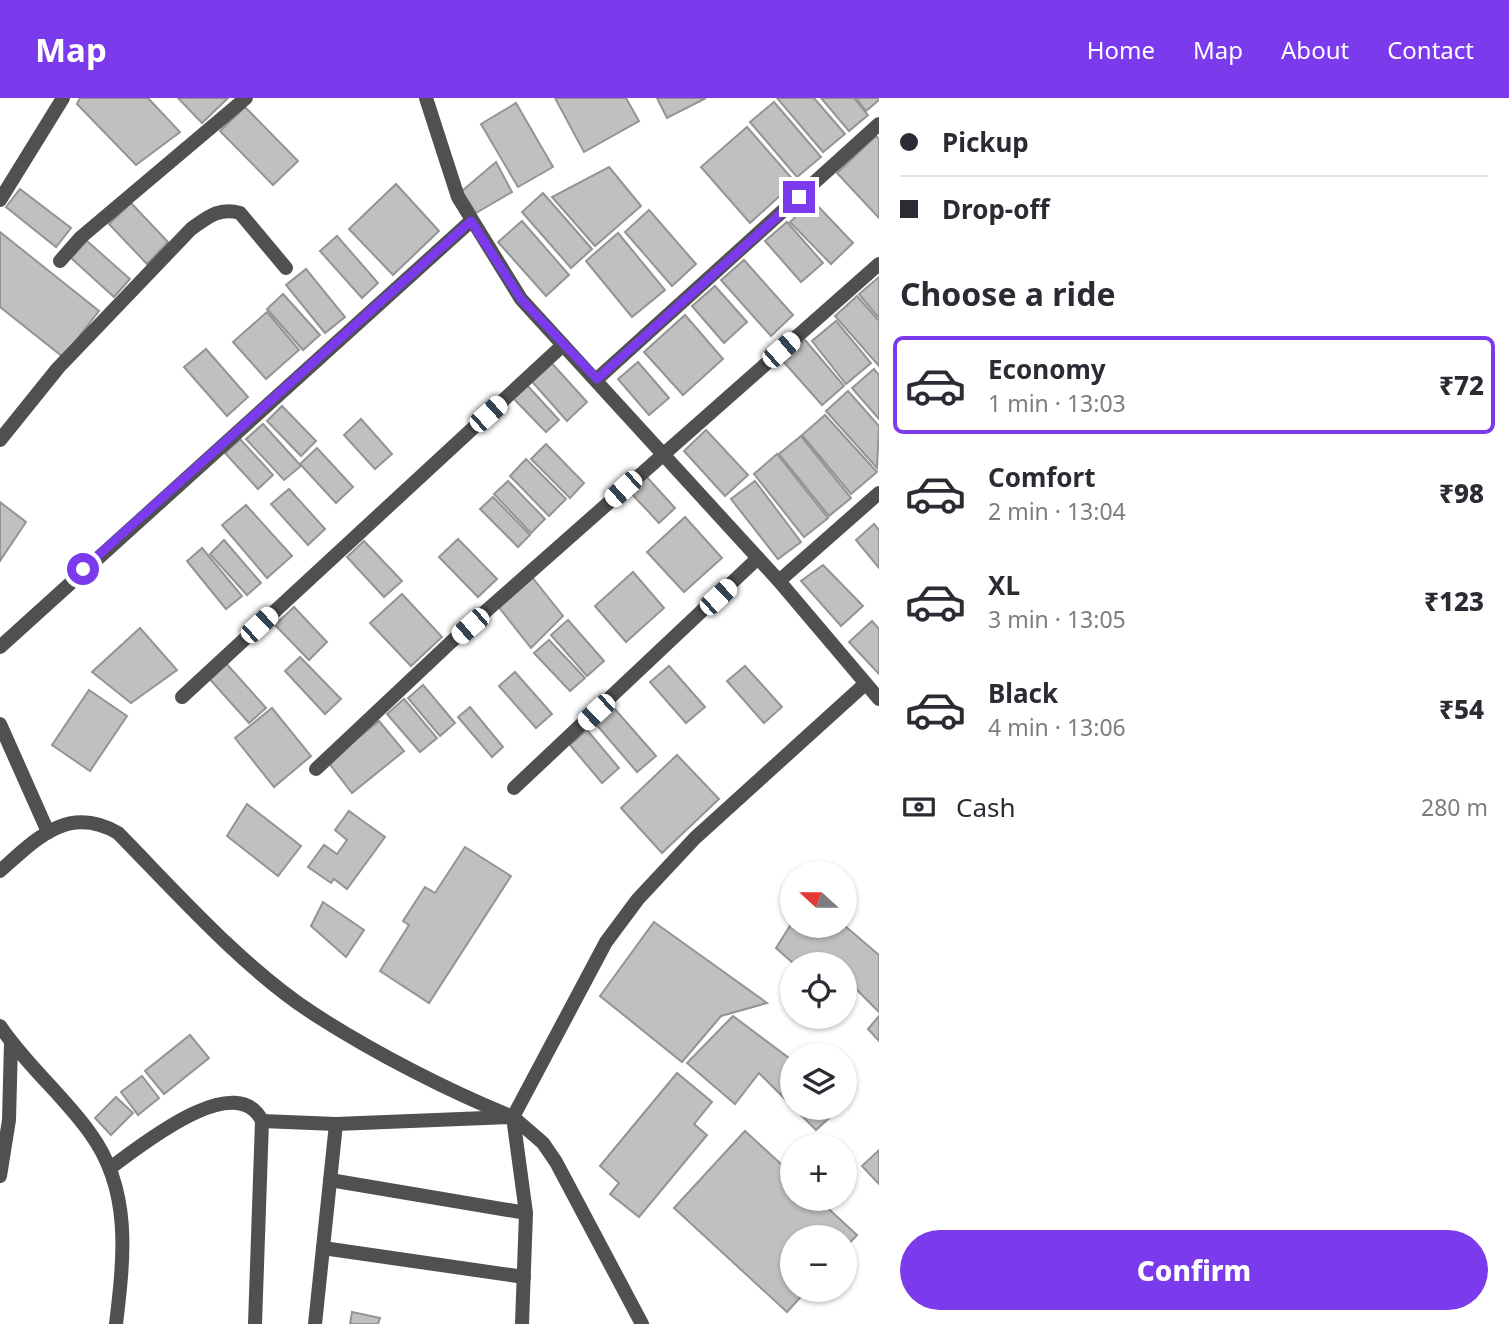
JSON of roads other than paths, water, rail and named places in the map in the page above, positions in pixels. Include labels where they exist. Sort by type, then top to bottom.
[{"type":"street","points":[[0,200],[63,98]]},
{"type":"street","points":[[60,261],[80,238],[246,98]]},
{"type":"street","points":[[426,98],[448,172],[471,221],[521,299],[779,581],[879,699]]},
{"type":"street","points":[[597,379],[879,124]]},
{"type":"street","points":[[0,440],[58,368],[191,229],[214,212],[229,210],[240,213],[286,268]]},
{"type":"street","points":[[0,647],[471,221]]},
{"type":"street","points":[[316,769],[451,642],[879,264]]},
{"type":"street","points":[[182,696],[563,345]]},
{"type":"street","points":[[779,581],[879,493]]},
{"type":"street","points":[[514,788],[758,558]]},
{"type":"street","points":[[522,1324],[526,1213],[513,1117],[606,942],[638,900],[695,838],[865,684]]},
{"type":"street","points":[[0,724],[48,832]]},
{"type":"street","points":[[0,871],[48,832],[63,824],[78,821],[100,823],[118,833],[236,950],[314,1014],[463,1097],[513,1117],[542,1143],[556,1162],[642,1324]]},
{"type":"street","points":[[0,1026],[11,1043],[89,1131],[110,1168],[121,1201],[123,1230],[116,1324]]},
{"type":"street","points":[[0,1176],[9,1120],[11,1043]]},
{"type":"street","points":[[110,1168],[181,1118],[203,1109],[228,1104],[248,1106],[257,1111],[262,1121],[255,1324]]},
{"type":"street","points":[[262,1121],[336,1124],[513,1117]]},
{"type":"street","points":[[315,1324],[336,1124]]},
{"type":"street","points":[[330,1180],[526,1213]]},
{"type":"street","points":[[323,1248],[524,1277]]}]
